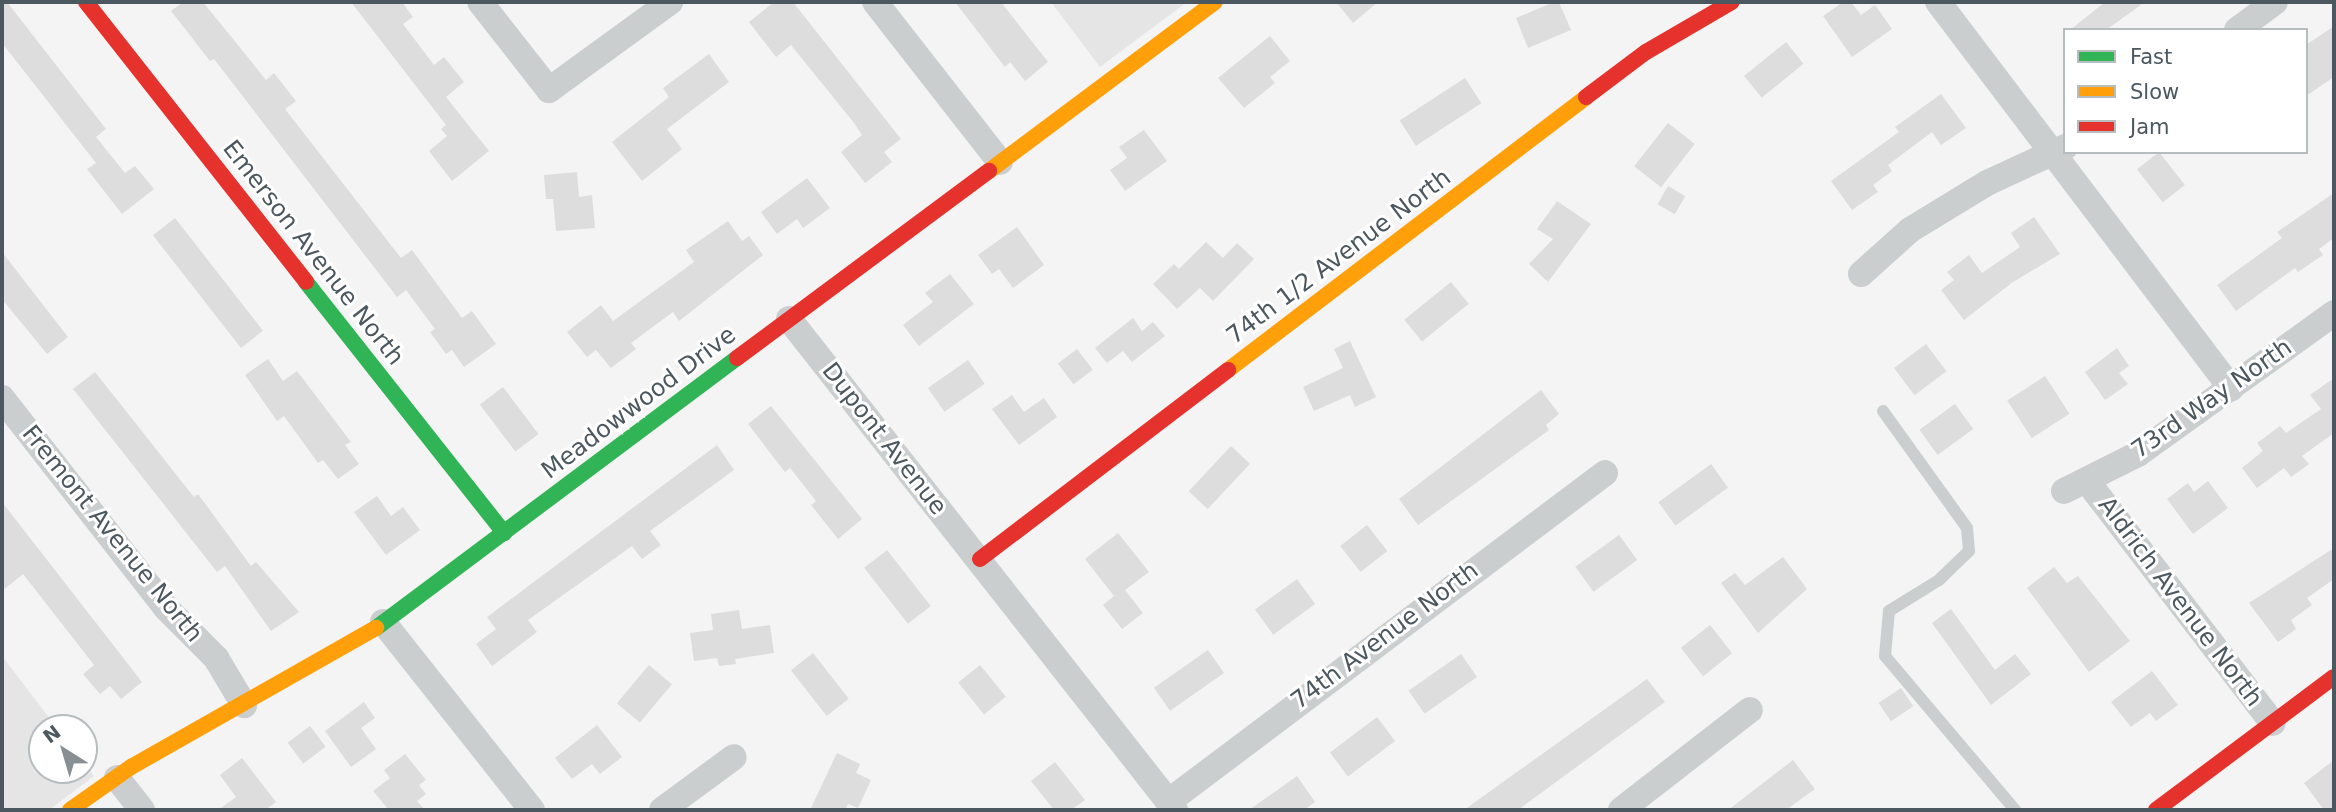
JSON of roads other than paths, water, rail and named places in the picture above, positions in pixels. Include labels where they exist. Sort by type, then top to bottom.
[{"type":"street","name":"Emerson Avenue North","points":[[86,2],[504,533]]},
{"type":"street","points":[[480,2],[549,90],[670,2]]},
{"type":"street","points":[[875,2],[1000,162]]},
{"type":"street","name":"Meadowwood Drive","points":[[70,810],[117,778],[383,622],[1215,2]]},
{"type":"street","name":"74th 1/2 Avenue North","points":[[980,559],[1646,52],[1732,2]]},
{"type":"street","points":[[1938,2],[2060,150],[2231,388]]},
{"type":"street","points":[[2240,28],[2275,2]]},
{"type":"street","points":[[1861,274],[1910,230],[1987,183],[2060,150]]},
{"type":"street","name":"73rd Way North","points":[[2076,486],[2138,454],[2334,313]]},
{"type":"street","name":"Dupont Avenue","points":[[789,319],[980,559],[1171,806]]},
{"type":"street","name":"Fremont Avenue North","points":[[2,398],[166,608],[216,658],[244,705]]},
{"type":"street","name":"74th Avenue North","points":[[1171,806],[1605,473]]},
{"type":"street","name":"Aldrich Avenue North","points":[[2076,486],[2273,723]]},
{"type":"street","points":[[383,622],[532,810]]},
{"type":"street","points":[[2156,810],[2334,677]]},
{"type":"street","points":[[1622,810],[1750,710]]},
{"type":"street","points":[[662,810],[734,757]]},
{"type":"street","points":[[117,778],[142,810]]},
{"type":"lane","points":[[1883,411],[1967,528],[1969,551],[1939,580],[1889,611],[1884,628],[1885,656],[2015,810]]}]
